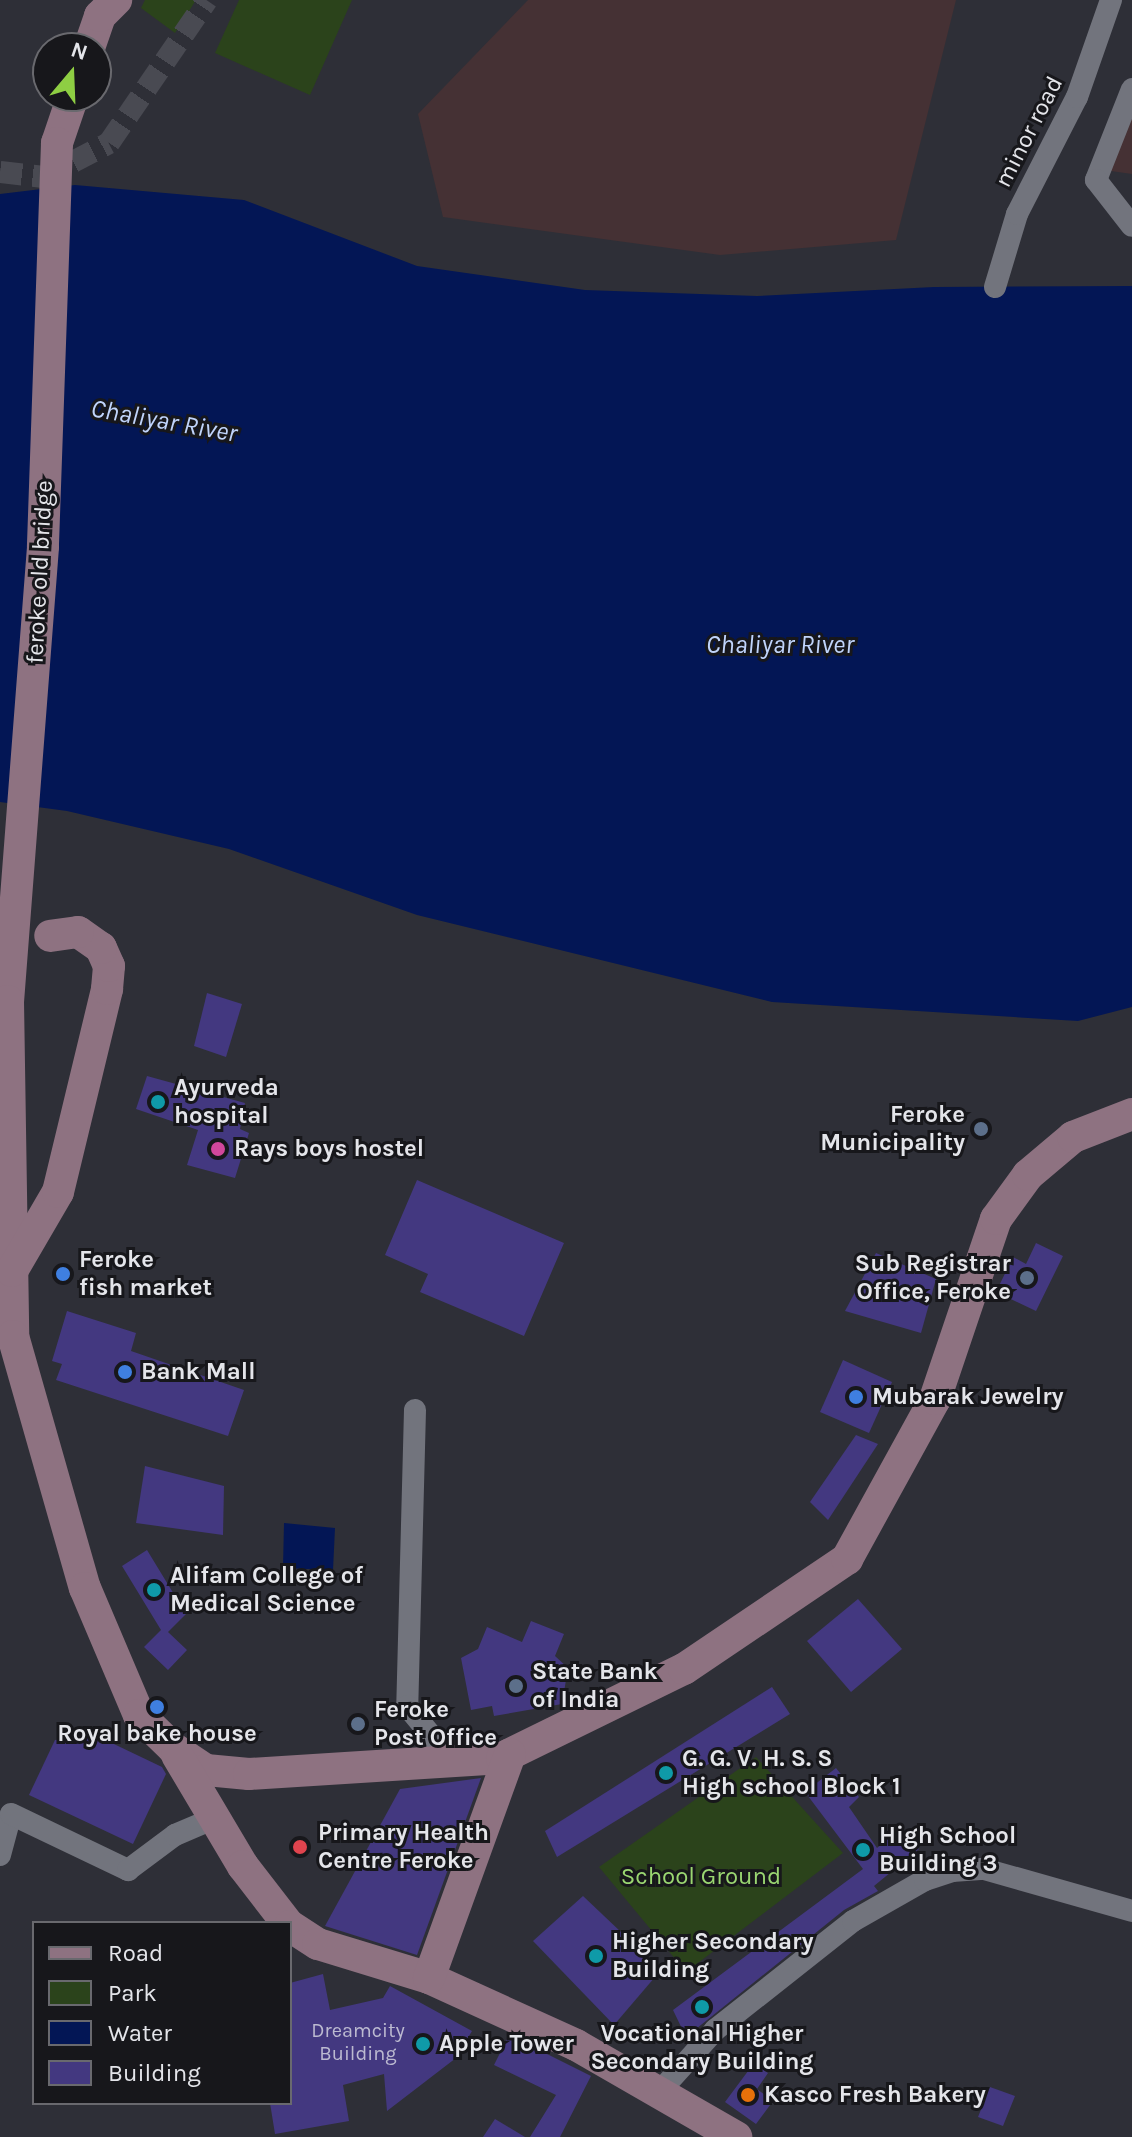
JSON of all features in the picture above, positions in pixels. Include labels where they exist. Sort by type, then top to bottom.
[{"type":"main road","points":[[94,32],[100,16],[116,0]]},
{"type":"main road","name":"feroke old bridge","points":[[68,112],[57,143],[43,547],[8,1001],[13,1336],[85,1588],[139,1715],[173,1748]]},
{"type":"main road","points":[[12,1271],[58,1192],[107,989],[109,966],[101,948],[78,932],[50,936]]},
{"type":"main road","points":[[173,1748],[206,1770],[249,1774],[453,1762],[510,1754],[684,1669],[847,1559],[935,1399],[996,1219],[1028,1175],[1073,1137],[1132,1114]]},
{"type":"main road","points":[[173,1748],[265,1900],[285,1921]]},
{"type":"main road","points":[[429,1978],[510,1754]]},
{"type":"main road","points":[[292,1927],[318,1944],[429,1978],[661,2090],[736,2137]]},
{"type":"street","name":"minor road","points":[[995,287],[1017,214],[1077,97],[1111,0]]},
{"type":"street","points":[[1132,89],[1096,180],[1132,226]]},
{"type":"street","points":[[415,1410],[407,1706],[453,1762]]},
{"type":"street","points":[[0,1855],[11,1814],[128,1870],[175,1835],[215,1818]]},
{"type":"street","points":[[661,2090],[715,2030],[853,1921],[925,1880],[952,1871],[984,1869],[1132,1911]]},
{"type":"shaded area","points":[[528,0],[956,0],[896,240],[720,255],[443,217],[418,114]]},
{"type":"shaded area","points":[[1132,93],[1132,174],[1104,170]]},
{"type":"green space","points":[[145,0],[196,0],[175,33],[141,8]]},
{"type":"green space","points":[[239,0],[352,0],[310,95],[215,53]]},
{"type":"green space","name":"School Ground","points":[[756,1757],[843,1853],[686,1972],[599,1867]]},
{"type":"water","name":"Chaliyar River","points":[[75,185],[244,200],[417,266],[585,290],[757,296],[934,287],[1132,286],[1132,1007],[1078,1021],[772,1002],[417,915],[229,849],[67,811],[0,802],[0,194]]},
{"type":"water","points":[[284,1523],[335,1528],[333,1570],[283,1568]]},
{"type":"building","points":[[207,993],[242,1004],[226,1057],[194,1046]]},
{"type":"building","name":"Rays boys hostel","points":[[147,1076],[245,1103],[240,1129],[249,1133],[235,1178],[187,1165],[198,1130],[136,1109]]},
{"type":"building","points":[[417,1180],[564,1243],[524,1336],[420,1292],[428,1274],[385,1255]]},
{"type":"building","name":"Sub Registrar Office, Feroke","points":[[1036,1243],[1063,1256],[1036,1311],[996,1292],[1013,1257],[1026,1264]]},
{"type":"building","points":[[876,1253],[936,1279],[921,1333],[845,1311]]},
{"type":"building","name":"Bank Mall","points":[[67,1311],[136,1333],[131,1351],[244,1390],[228,1436],[56,1380],[62,1364],[52,1361]]},
{"type":"building","name":"Mubarak Jewelry","points":[[843,1360],[892,1382],[869,1433],[820,1412]]},
{"type":"building","points":[[856,1435],[878,1444],[828,1520],[810,1502]]},
{"type":"building","points":[[145,1466],[224,1486],[223,1535],[136,1523]]},
{"type":"building","name":"Alifam College of Medical Science","points":[[147,1550],[186,1614],[168,1632],[187,1650],[168,1670],[144,1647],[161,1630],[122,1566]]},
{"type":"building","points":[[858,1599],[902,1649],[851,1692],[807,1641]]},
{"type":"building","name":"State Bank of India","points":[[531,1621],[564,1634],[555,1656],[568,1668],[562,1704],[494,1716],[492,1706],[471,1710],[461,1658],[478,1649],[487,1627],[522,1642]]},
{"type":"building","name":"G. G. V. H. S. S High school Block 1","points":[[772,1687],[790,1714],[557,1857],[545,1831]]},
{"type":"building","points":[[95,1735],[162,1767],[166,1774],[133,1844],[29,1795],[55,1740]]},
{"type":"building","points":[[836,1768],[859,1797],[849,1807],[877,1848],[902,1828],[919,1849],[874,1886],[878,1891],[844,1910],[686,2037],[673,2010],[863,1869],[805,1792]]},
{"type":"building","points":[[481,1778],[417,1955],[325,1926],[400,1789]]},
{"type":"building","name":"Higher Secondary Building","points":[[583,1896],[661,1970],[614,2025],[533,1941]]},
{"type":"building","points":[[323,1974],[330,2010],[383,1998],[390,1986],[472,2031],[456,2058],[387,2111],[384,2074],[343,2085],[349,2121],[275,2134],[270,2105],[292,2105],[292,1982]]},
{"type":"building","points":[[509,2035],[591,2076],[560,2137],[530,2137],[556,2095],[494,2065]]},
{"type":"building","name":"Kasco Fresh Bakery","points":[[754,2063],[768,2073],[757,2089],[773,2101],[756,2124],[725,2102]]},
{"type":"building","points":[[990,2087],[1015,2096],[1003,2126],[978,2117]]},
{"type":"building","points":[[495,2119],[525,2137],[483,2137]]},
{"type":"tunnel","points":[[0,172],[44,177],[109,143],[207,0]]},
{"type":"place","name":"Ayurveda hospital","points":[[158,1102]]},
{"type":"place","name":"Feroke Municipality","points":[[981,1129]]},
{"type":"place","name":"Rays boys hostel","points":[[218,1149]]},
{"type":"place","name":"Feroke fish market","points":[[63,1274]]},
{"type":"place","name":"Sub Registrar Office, Feroke","points":[[1027,1278]]},
{"type":"place","name":"Bank Mall","points":[[125,1372]]},
{"type":"place","name":"Mubarak Jewelry","points":[[856,1397]]},
{"type":"place","name":"Alifam College of Medical Science","points":[[154,1590]]},
{"type":"place","name":"State Bank of India","points":[[516,1686]]},
{"type":"place","name":"Royal bake house","points":[[157,1707]]},
{"type":"place","name":"Feroke Post Office","points":[[358,1724]]},
{"type":"place","name":"G. G. V. H. S. S High school Block 1","points":[[666,1773]]},
{"type":"place","name":"Primary Health Centre Feroke","points":[[300,1847]]},
{"type":"place","name":"High School Building 3","points":[[863,1850]]},
{"type":"place","name":"Higher Secondary Building","points":[[596,1956]]},
{"type":"place","name":"Vocational Higher Secondary Building","points":[[702,2007]]},
{"type":"place","name":"Apple Tower","points":[[423,2044]]},
{"type":"place","name":"Kasco Fresh Bakery","points":[[748,2095]]}]
